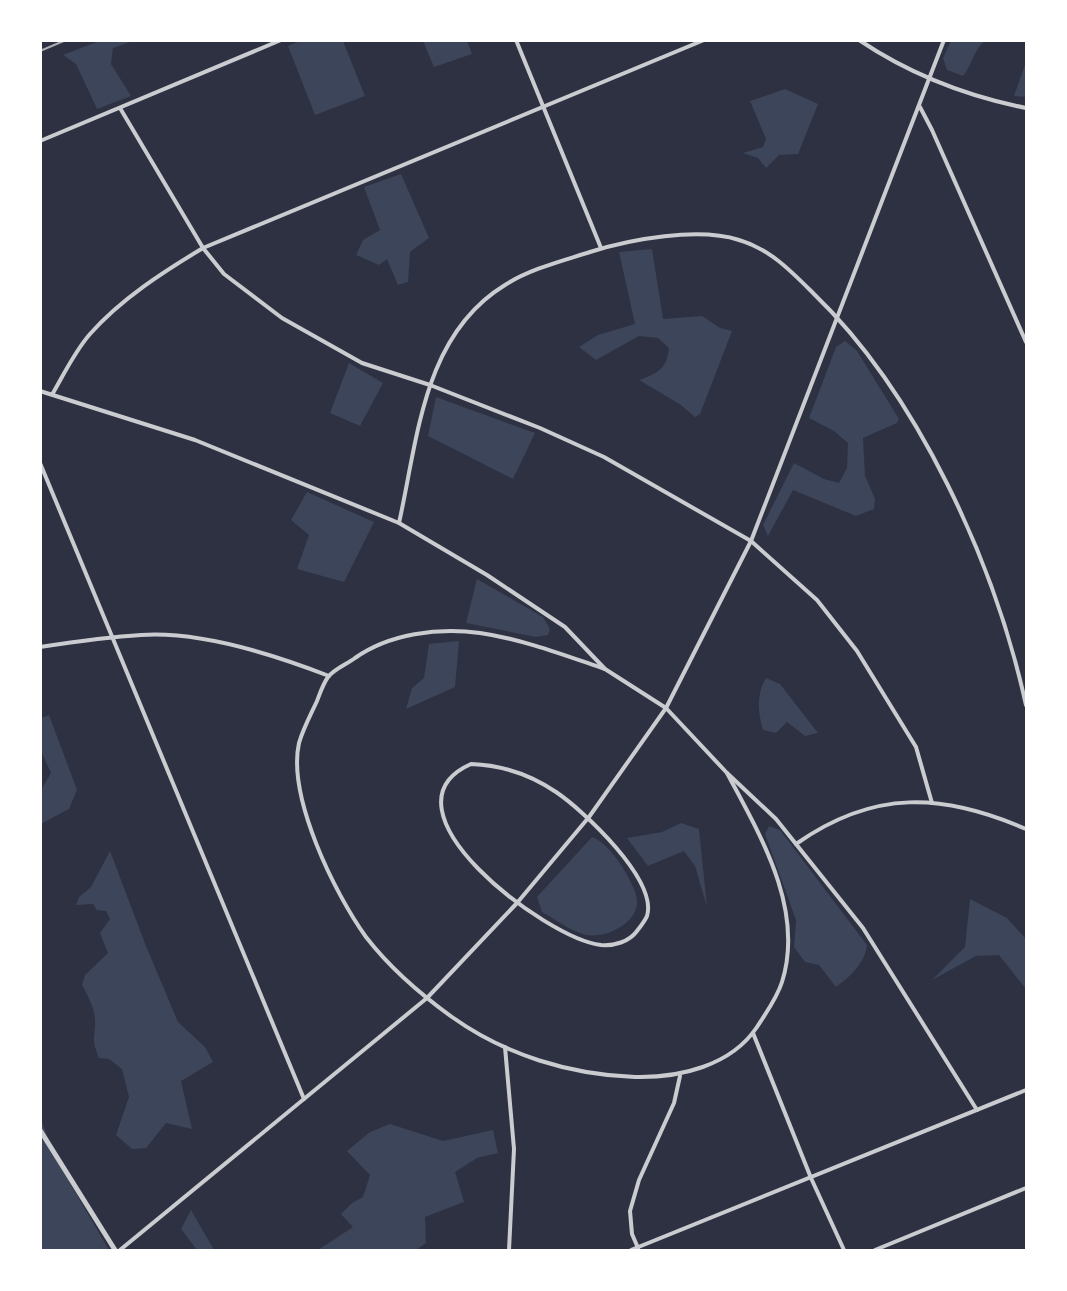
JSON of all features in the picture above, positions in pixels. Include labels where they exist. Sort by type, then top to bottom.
[{"type":"street","points":[[40,141],[281,40]]},
{"type":"street","points":[[516,40],[601,248]]},
{"type":"street","points":[[53,394],[88,335],[119,306],[156,278],[203,248],[704,40]]},
{"type":"street","points":[[859,40],[929,80],[1026,108]]},
{"type":"street","points":[[40,1130],[117,1251],[427,998],[517,903],[589,817],[666,708],[751,541],[839,318],[944,40]]},
{"type":"street","points":[[919,106],[932,130],[1026,342]]},
{"type":"street","points":[[120,108],[203,248],[224,274],[282,318],[362,363],[430,385],[540,428],[604,457],[751,541],[817,600],[857,651],[915,747],[932,802]]},
{"type":"street","points":[[399,523],[430,385],[438,360],[464,317],[481,302],[506,284],[550,265],[601,248],[665,237],[698,235],[740,240],[774,257],[839,318],[904,405],[964,519],[1012,649],[1026,705]]},
{"type":"street","points":[[40,391],[195,440],[399,523],[533,604],[565,627],[605,669],[666,708],[796,844],[863,928],[977,1110]]},
{"type":"street","points":[[40,463],[303,1099]]},
{"type":"street","points":[[605,669],[479,633],[436,631],[390,639],[367,649],[329,676],[299,744],[298,766],[310,826],[329,872],[366,937],[398,973],[427,998],[472,1030],[505,1047],[534,1059],[587,1074],[636,1077],[680,1076],[727,1055],[753,1033],[782,983],[790,927],[767,853],[727,773]]},
{"type":"street","points":[[40,647],[143,634],[196,639],[279,656],[329,676]]},
{"type":"street","points":[[471,764],[491,765],[519,773],[555,791],[589,817],[607,835],[626,860],[647,903],[647,915],[636,933],[610,946],[593,944],[566,934],[517,903],[489,881],[472,862],[448,826],[441,796],[446,782],[458,770],[471,764]]},
{"type":"street","points":[[796,844],[846,814],[904,802],[932,802],[975,809],[1026,829]]},
{"type":"street","points":[[753,1033],[811,1178],[844,1251]]},
{"type":"street","points":[[505,1047],[514,1149],[509,1251]]},
{"type":"street","points":[[638,1248],[632,1234],[630,1211],[639,1180],[675,1103],[680,1076]]},
{"type":"street","points":[[631,1251],[1026,1090]]},
{"type":"street","points":[[875,1251],[1026,1188]]},
{"type":"shaded area","points":[[303,40],[343,41],[365,96],[315,115],[288,46]]},
{"type":"shaded area","points":[[99,41],[133,41],[113,48],[111,64],[131,96],[97,109],[76,64],[63,55]]},
{"type":"shaded area","points":[[423,41],[467,41],[472,54],[434,67]]},
{"type":"shaded area","points":[[951,41],[985,41],[978,48],[963,76],[947,70],[943,58]]},
{"type":"shaded area","points":[[1026,62],[1026,97],[1014,96]]},
{"type":"shaded area","points":[[785,89],[818,104],[798,154],[779,155],[766,168],[758,158],[743,153],[763,147],[766,139],[750,101]]},
{"type":"shaded area","points":[[401,174],[429,238],[410,252],[408,282],[398,285],[387,259],[379,265],[356,255],[363,240],[380,230],[364,187]]},
{"type":"shaded area","points":[[652,249],[663,319],[702,316],[720,328],[732,331],[700,414],[695,417],[681,405],[639,380],[664,366],[669,348],[658,338],[639,336],[596,360],[579,347],[598,335],[635,324],[619,252]]},
{"type":"shaded area","points":[[845,341],[857,351],[899,419],[897,423],[863,438],[865,476],[875,499],[874,509],[856,516],[793,490],[768,536],[763,525],[794,463],[824,479],[839,483],[847,468],[848,443],[834,431],[809,418],[836,347]]},
{"type":"shaded area","points":[[349,363],[383,383],[360,426],[330,413]]},
{"type":"shaded area","points":[[436,397],[535,433],[513,479],[428,436]]},
{"type":"shaded area","points":[[307,492],[374,522],[344,582],[297,569],[309,535],[291,520]]},
{"type":"shaded area","points":[[477,579],[543,617],[550,629],[548,635],[536,637],[466,623]]},
{"type":"shaded area","points":[[459,641],[455,687],[406,709],[412,688],[424,678],[429,644]]},
{"type":"shaded area","points":[[766,678],[780,684],[818,733],[805,736],[787,722],[776,733],[763,730],[759,704]]},
{"type":"shaded area","points":[[49,715],[77,790],[69,809],[41,824],[41,790],[51,773],[41,751],[41,718]]},
{"type":"shaded area","points":[[681,823],[699,829],[707,907],[695,866],[684,851],[648,866],[627,838],[662,832]]},
{"type":"shaded area","points":[[769,826],[780,830],[867,945],[866,952],[856,969],[836,987],[819,965],[805,962],[794,947],[796,920],[765,834]]},
{"type":"shaded area","points":[[592,837],[606,846],[620,863],[631,882],[637,899],[633,916],[627,922],[619,928],[600,935],[583,934],[542,912],[537,897]]},
{"type":"shaded area","points":[[110,851],[178,1022],[205,1047],[213,1062],[181,1081],[192,1129],[166,1123],[146,1148],[132,1149],[116,1135],[129,1097],[122,1069],[109,1059],[99,1058],[94,1042],[93,1009],[82,985],[85,975],[108,953],[100,933],[110,919],[106,911],[97,910],[93,904],[76,905],[79,897],[91,887]]},
{"type":"shaded area","points":[[970,899],[1007,918],[1026,939],[1026,989],[999,955],[976,956],[932,980],[965,947]]},
{"type":"shaded area","points":[[40,1117],[57,1161],[109,1250],[41,1250]]},
{"type":"shaded area","points":[[390,1124],[443,1141],[493,1130],[498,1153],[477,1158],[455,1172],[464,1202],[425,1217],[426,1243],[416,1250],[318,1250],[353,1227],[341,1214],[352,1203],[363,1197],[370,1175],[347,1151],[370,1132]]},
{"type":"shaded area","points":[[191,1210],[214,1250],[197,1250],[181,1229]]},
{"type":"railway","points":[[40,51],[66,40]]}]
